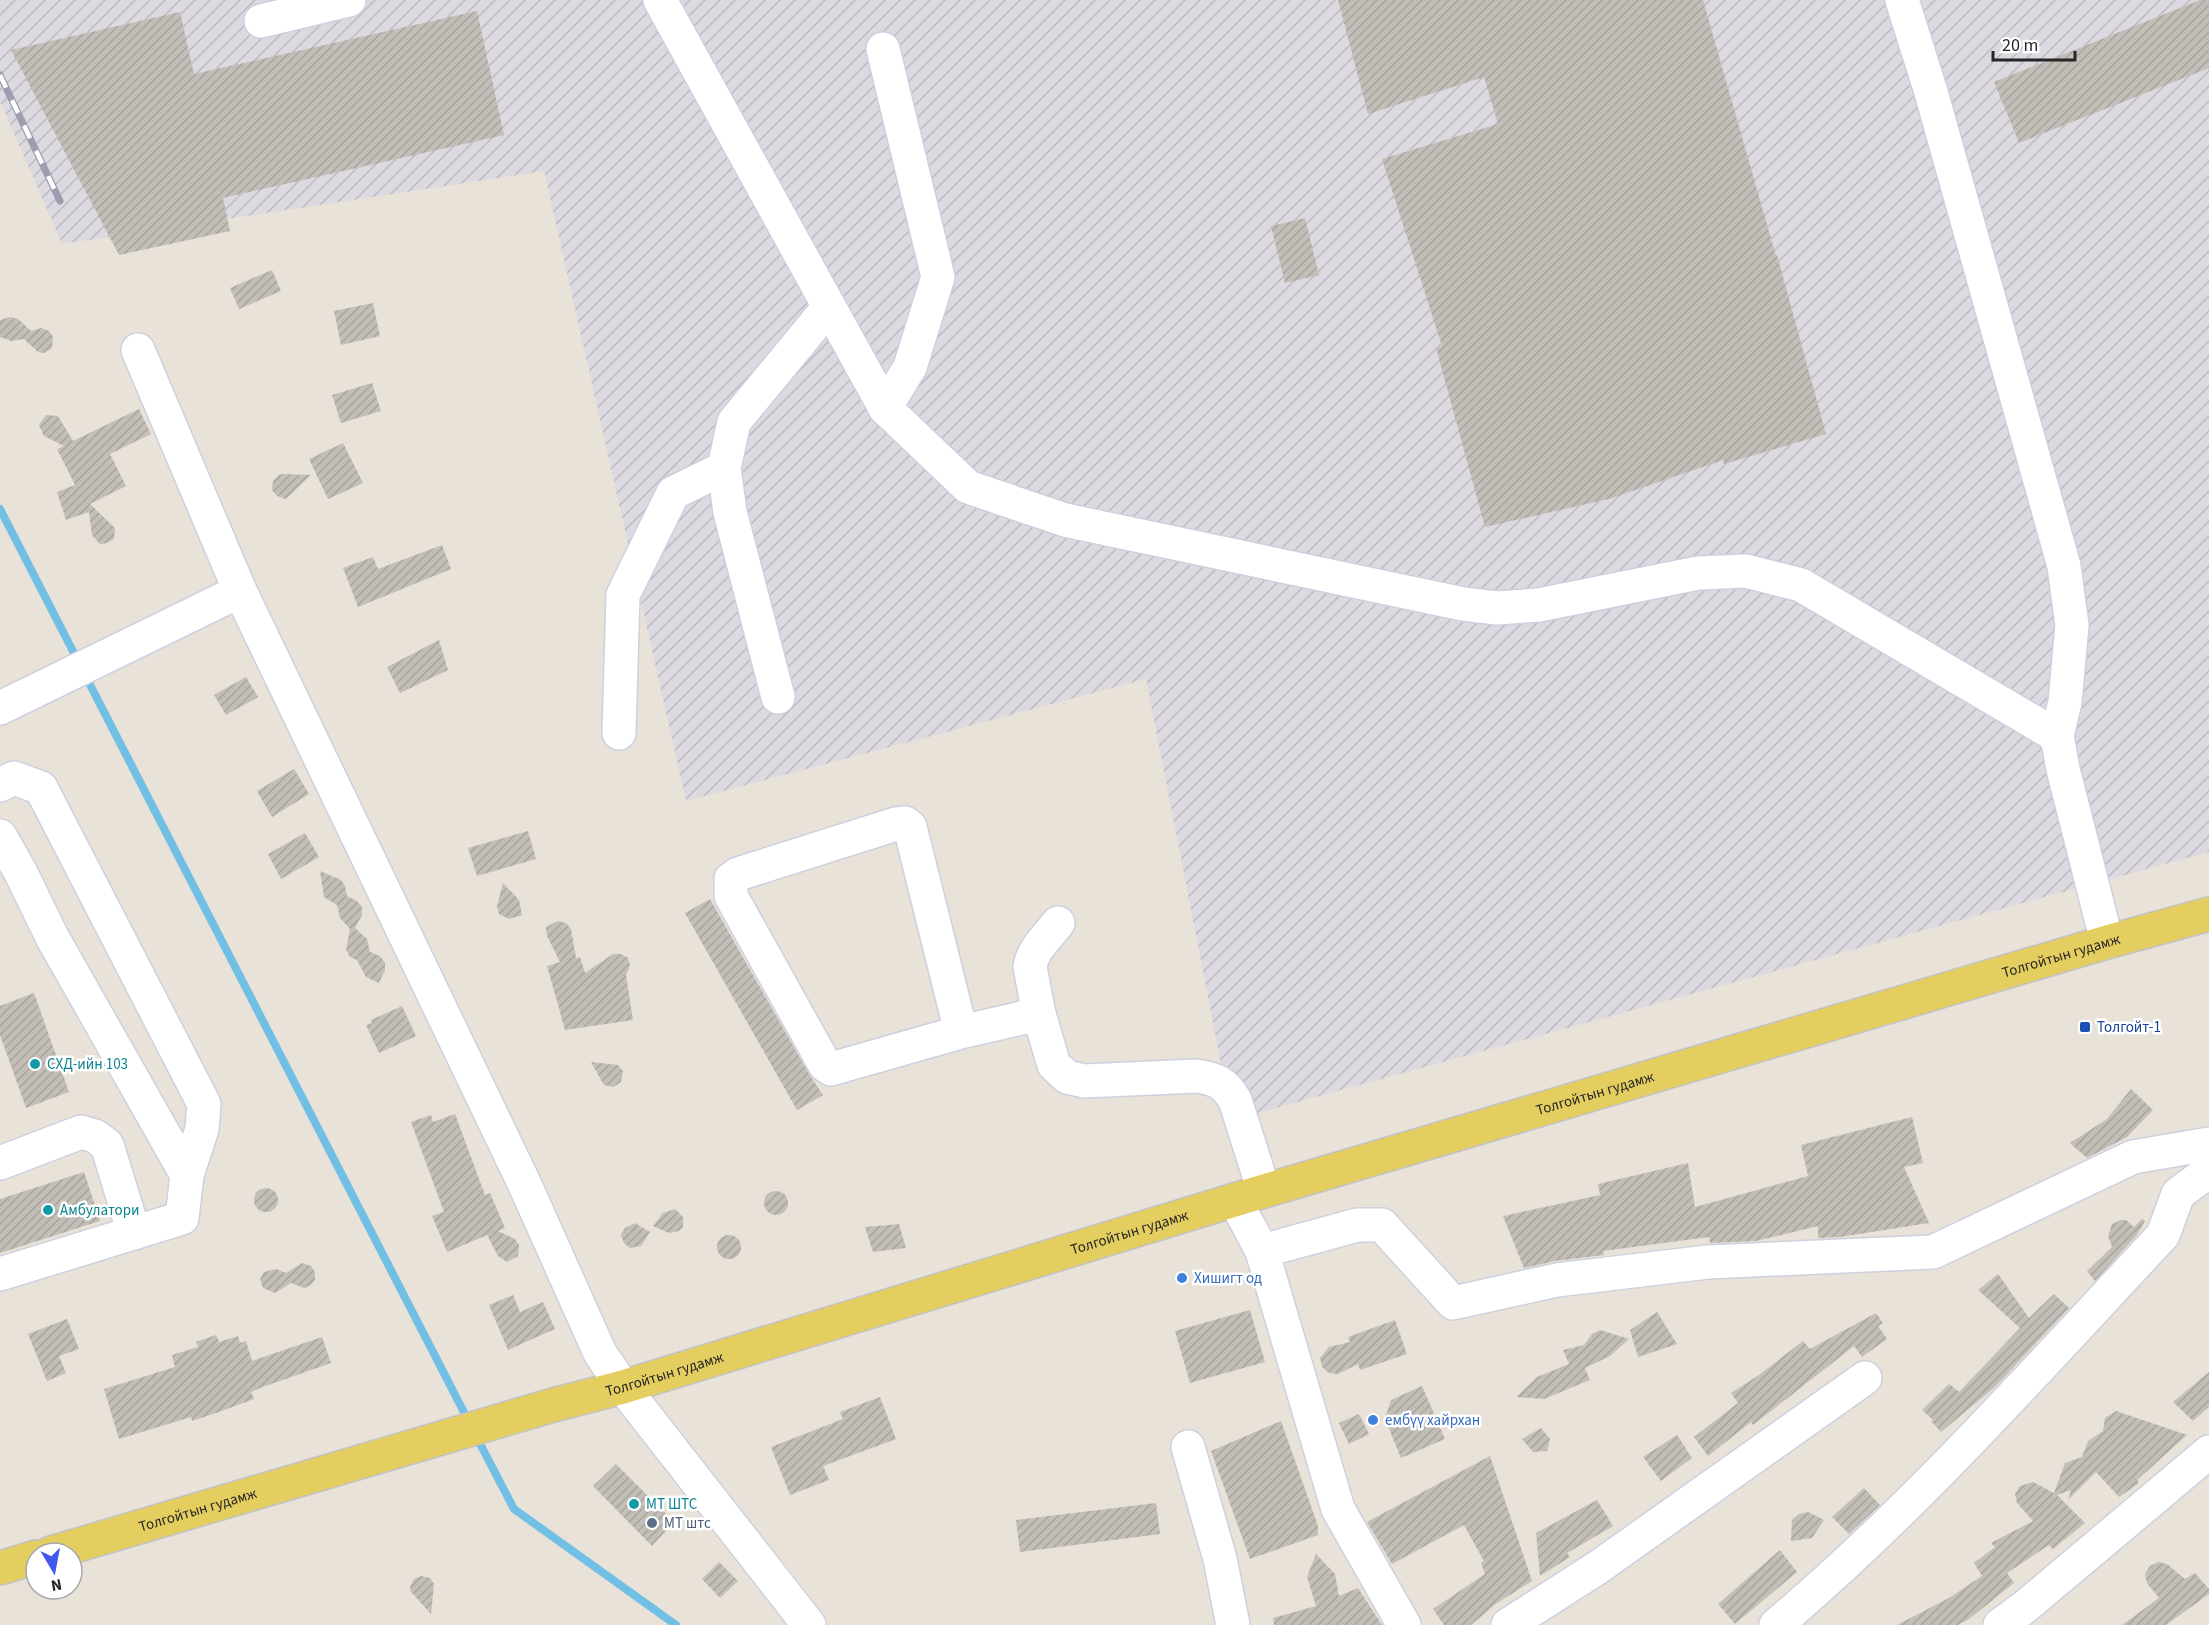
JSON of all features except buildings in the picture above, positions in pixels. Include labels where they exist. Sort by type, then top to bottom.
[{"type":"main road","name":"Толгойтын гудамж","points":[[84,1543],[553,1405],[623,1387],[1249,1196],[2107,942],[2209,914]]},
{"type":"main road","points":[[0,1568],[24,1561]]},
{"type":"street","points":[[261,21],[349,0]]},
{"type":"street","points":[[660,0],[885,408],[968,487],[1065,520],[1463,603],[1497,608],[1539,605],[1698,573],[1746,571],[1802,585],[2057,736]]},
{"type":"street","points":[[1902,0],[1931,92],[2064,566],[2072,625],[2065,702],[2057,736],[2063,769],[2107,942]]},
{"type":"street","points":[[883,50],[938,277],[910,367],[885,408]]},
{"type":"street","points":[[778,697],[730,512],[724,468],[734,422],[829,307]]},
{"type":"street","points":[[138,350],[229,596],[525,1185],[600,1353],[623,1387],[808,1625]]},
{"type":"street","points":[[618,732],[623,595],[673,493],[724,468]]},
{"type":"street","points":[[2,708],[229,596]]},
{"type":"street","points":[[0,785],[14,778],[41,788],[204,1104],[202,1129],[187,1175],[182,1218],[0,1274]]},
{"type":"street","points":[[961,1032],[910,827],[905,823],[738,874],[731,879],[729,887],[731,896],[825,1065],[831,1069],[961,1032],[1039,1014]]},
{"type":"street","points":[[0,836],[52,937],[187,1175]]},
{"type":"street","points":[[1058,923],[1034,953],[1030,967],[1039,1014],[1054,1065],[1067,1077],[1084,1081],[1197,1076],[1215,1078],[1227,1088],[1235,1100],[1249,1196],[1262,1251],[1338,1509],[1404,1625]]},
{"type":"street","points":[[0,1163],[81,1132],[95,1136],[107,1145],[134,1233]]},
{"type":"street","points":[[1262,1251],[1357,1225],[1382,1225],[1453,1304],[1557,1281],[1708,1262],[1934,1252],[2133,1157],[2209,1144]]},
{"type":"street","points":[[1776,1625],[1823,1586],[1930,1482],[2163,1235],[2178,1194],[2209,1171]]},
{"type":"street","points":[[1508,1625],[1598,1568],[1865,1378]]},
{"type":"street","points":[[1188,1447],[1221,1559],[1233,1625]]},
{"type":"street","points":[[2000,1625],[2026,1606],[2209,1452]]},
{"type":"shaded area","points":[[0,0],[2209,0],[2209,852],[1232,1120],[1146,679],[686,801],[544,171],[62,244],[0,101]]},
{"type":"waterway","points":[[0,509],[78,661]]},
{"type":"waterway","points":[[84,673],[469,1422]]},
{"type":"waterway","points":[[475,1434],[514,1509],[676,1625]]},
{"type":"railway","points":[[0,75],[60,201]]},
{"type":"place","name":"Толгойт-1","points":[[2085,1027]]},
{"type":"place","name":"СХД-ийн 103","points":[[35,1064]]},
{"type":"place","name":"Амбулатори","points":[[48,1210]]},
{"type":"place","name":"Хишигт од","points":[[1182,1278]]},
{"type":"place","name":"ембүү хайрхан","points":[[1373,1420]]},
{"type":"place","name":"MТ ШТС","points":[[634,1504]]},
{"type":"place","name":"МТ штс","points":[[652,1523]]}]
